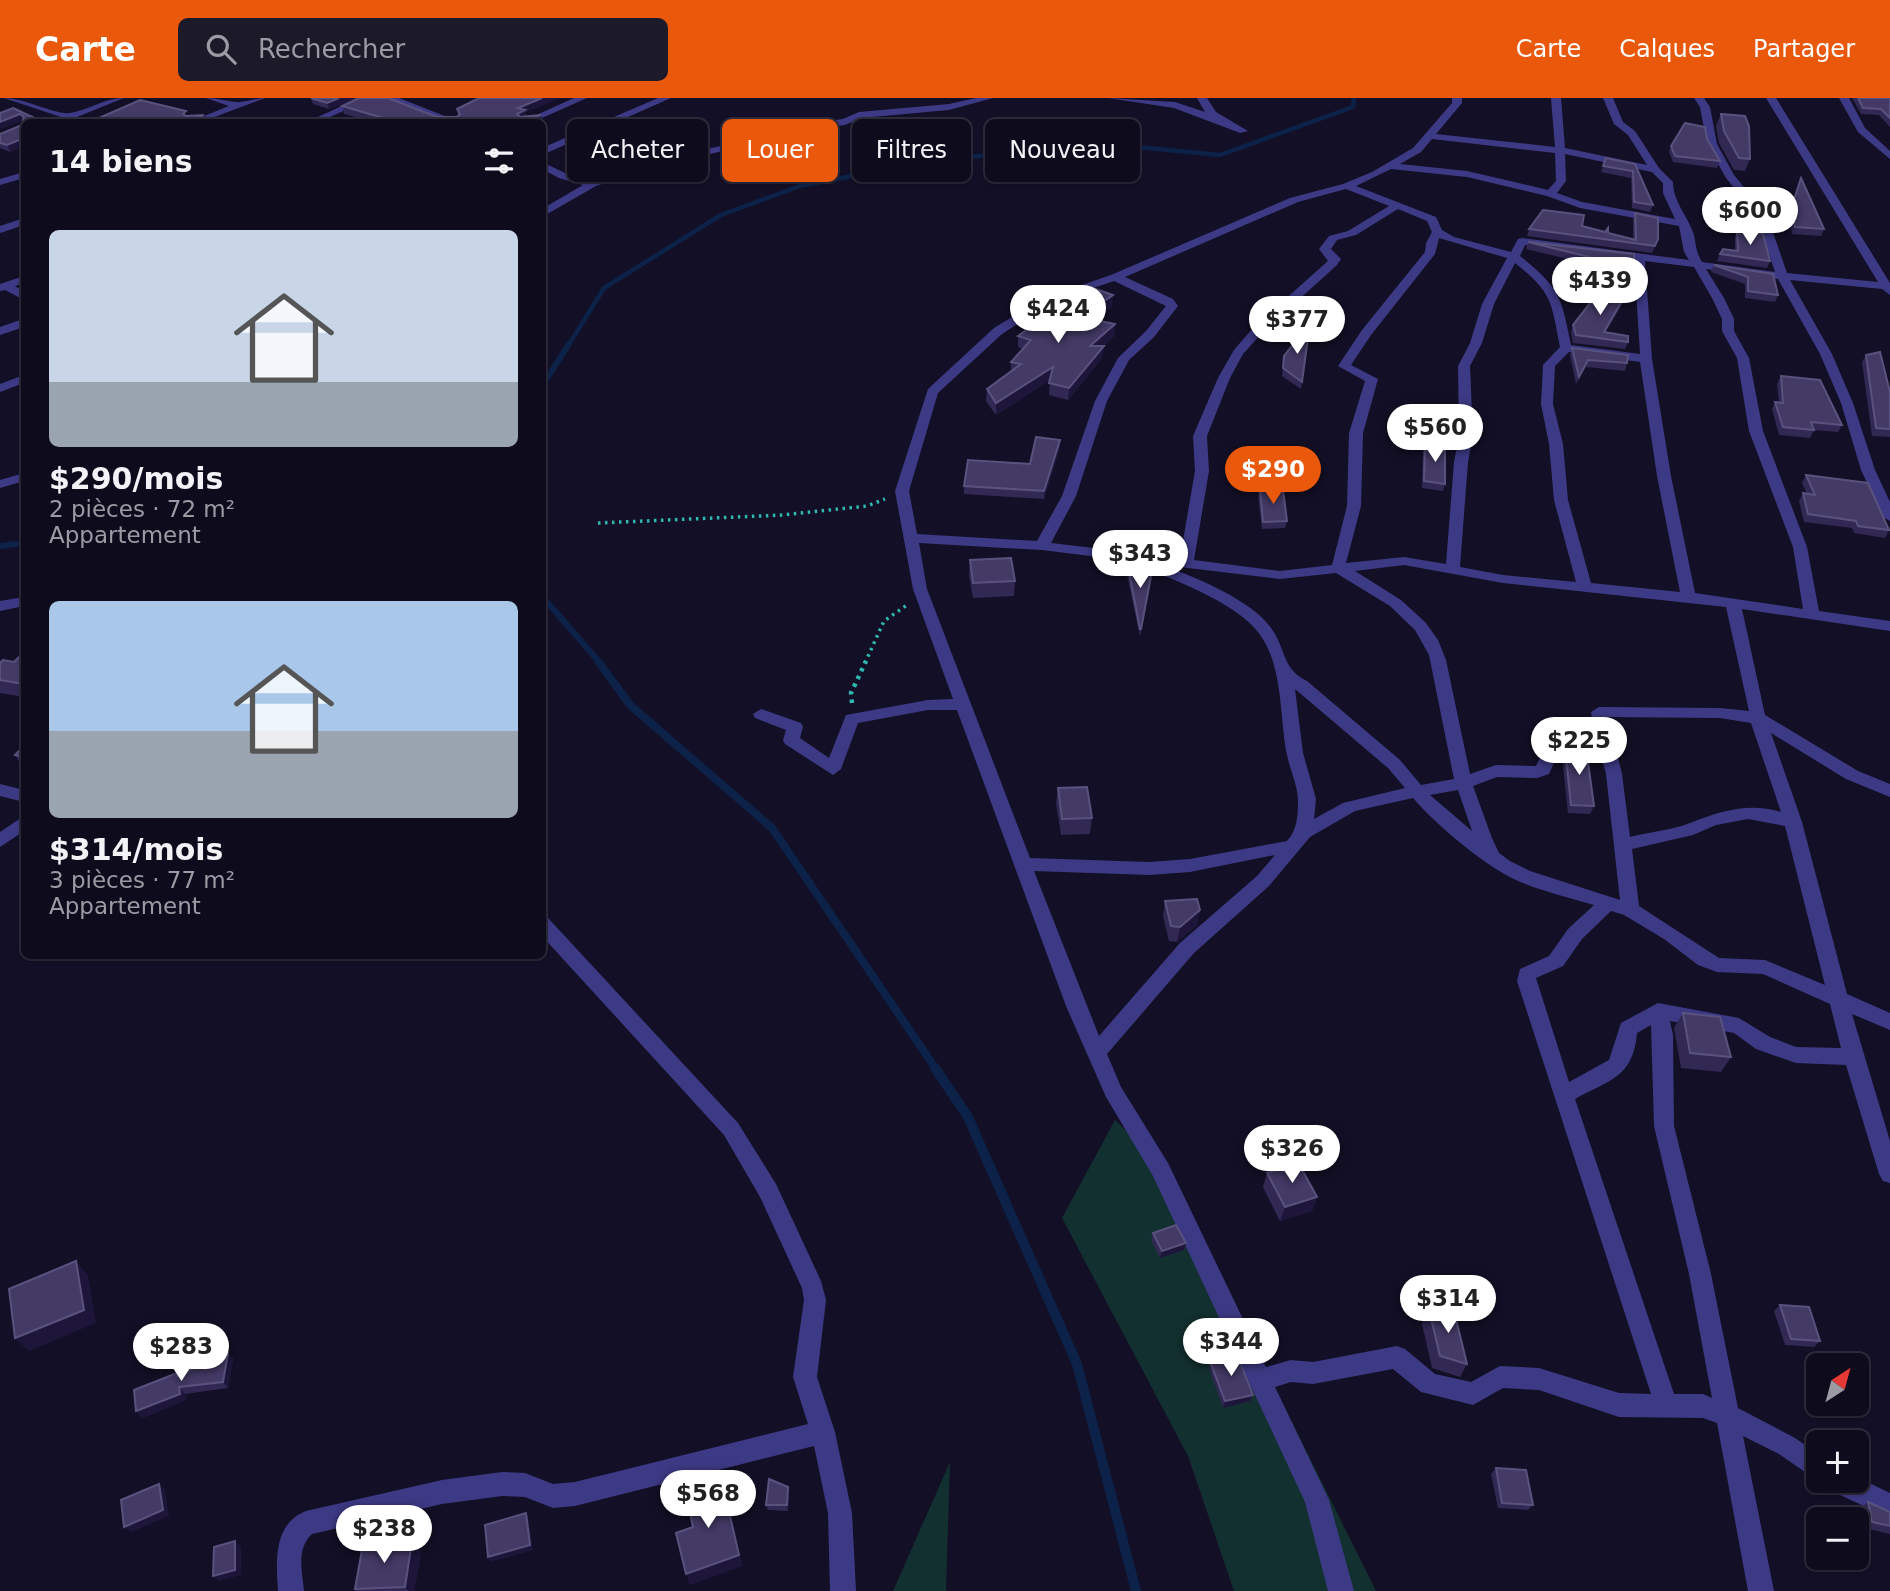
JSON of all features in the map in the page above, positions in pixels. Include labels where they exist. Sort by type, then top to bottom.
[{"type":"street","points":[[9,98],[75,119]]},
{"type":"street","points":[[47,119],[119,98]]},
{"type":"street","points":[[211,98],[239,106]]},
{"type":"street","points":[[202,119],[260,98]]},
{"type":"street","points":[[319,119],[367,98]]},
{"type":"street","points":[[390,98],[450,119]]},
{"type":"street","points":[[533,119],[582,98]]},
{"type":"street","points":[[546,150],[666,98]]},
{"type":"street","points":[[546,212],[592,184],[651,164],[797,128],[845,122],[859,115],[950,107],[988,98]]},
{"type":"street","points":[[1113,98],[1175,105],[1242,131]]},
{"type":"street","points":[[1202,98],[1206,107],[1221,121]]},
{"type":"street","points":[[1341,1591],[1317,1500],[1161,1170],[1114,1091],[1076,1006],[922,594],[902,491],[932,393],[998,331],[1059,296],[1115,277],[1294,200],[1347,186],[1390,166],[1416,150],[1430,136],[1457,103],[1457,98]]},
{"type":"street","points":[[1550,194],[1561,181],[1556,98]]},
{"type":"street","points":[[1608,98],[1619,124],[1632,133],[1655,170],[1668,182],[1668,193],[1684,224],[1690,252],[1728,319],[1728,331],[1743,358],[1756,431],[1800,547],[1812,615]]},
{"type":"street","points":[[1699,98],[1705,107],[1712,144],[1730,176],[1762,215],[1782,276],[1826,354],[1847,403],[1868,470],[1890,517]]},
{"type":"street","points":[[1771,98],[1888,289]]},
{"type":"street","points":[[1844,98],[1861,130],[1890,156]]},
{"type":"street","points":[[220,113],[224,119]]},
{"type":"street","points":[[1430,136],[1559,150],[1655,170]]},
{"type":"street","points":[[1390,166],[1467,174],[1550,194],[1580,205],[1684,224]]},
{"type":"street","points":[[546,167],[563,176],[592,184]]},
{"type":"street","points":[[0,182],[21,176]]},
{"type":"street","points":[[1338,568],[1354,506],[1356,433],[1372,379],[1344,366],[1366,333],[1432,252],[1432,243],[1438,227],[1432,219],[1347,186]]},
{"type":"street","points":[[1186,565],[1202,471],[1200,436],[1238,353],[1274,313],[1333,263],[1335,259],[1325,249],[1333,237],[1352,233],[1396,206]]},
{"type":"street","points":[[0,230],[21,222]]},
{"type":"street","points":[[1437,232],[1450,239],[1513,256],[1542,279],[1556,298],[1566,348]]},
{"type":"street","points":[[1453,570],[1461,461],[1466,436],[1464,366],[1476,344],[1488,304],[1520,243],[1527,240],[1639,258],[1888,289]]},
{"type":"street","points":[[1639,258],[1646,359],[1664,476],[1688,597]]},
{"type":"street","points":[[1042,546],[1069,496],[1101,401],[1124,358],[1150,334],[1172,306],[1169,302],[1115,277]]},
{"type":"street","points":[[3,287],[21,280]]},
{"type":"street","points":[[3,287],[21,298]]},
{"type":"street","points":[[0,331],[21,324]]},
{"type":"street","points":[[1566,348],[1646,359]]},
{"type":"street","points":[[1566,348],[1549,365],[1548,404],[1556,444],[1561,500],[1585,588]]},
{"type":"street","points":[[0,388],[21,380]]},
{"type":"street","points":[[0,484],[21,478]]},
{"type":"street","points":[[910,538],[1042,546],[1280,575],[1404,561],[1585,588],[1688,597],[1889,629]]},
{"type":"street","points":[[1133,558],[1185,579],[1258,622],[1265,630],[1286,677],[1295,753],[1307,799],[1304,833]]},
{"type":"street","points":[[1338,568],[1371,585],[1396,604],[1418,625],[1437,654],[1464,783],[1481,836],[1492,856]]},
{"type":"street","points":[[0,606],[21,602]]},
{"type":"street","points":[[1733,604],[1758,718],[1793,822],[1853,1057],[1890,1174]]},
{"type":"street","points":[[1286,677],[1301,685],[1381,752],[1432,808],[1492,856],[1524,876],[1630,910],[1671,934],[1705,960],[1717,965],[1765,967],[1789,975],[1840,1003],[1890,1022]]},
{"type":"street","points":[[761,714],[795,727],[791,740],[833,769],[852,719],[928,705],[964,704]]},
{"type":"street","points":[[1630,910],[1614,774],[1599,712],[1720,713],[1758,718],[1852,775],[1890,792]]},
{"type":"street","points":[[1097,1052],[1187,948],[1263,881],[1289,847],[1304,833],[1349,807],[1464,783],[1496,771],[1543,770],[1551,751],[1603,733]]},
{"type":"street","points":[[0,790],[21,795]]},
{"type":"street","points":[[1621,845],[1693,829],[1712,819],[1748,813],[1772,815],[1793,822]]},
{"type":"street","points":[[0,841],[21,824]]},
{"type":"street","points":[[1024,865],[1058,863],[1121,870],[1187,866],[1260,848],[1289,847]]},
{"type":"street","points":[[1609,902],[1575,934],[1556,961],[1527,974],[1619,1277],[1667,1404]]},
{"type":"street","points":[[546,927],[731,1129],[768,1191],[813,1288],[815,1300],[805,1377],[823,1432],[840,1513],[843,1591]]},
{"type":"street","points":[[1565,1094],[1618,1068],[1627,1051],[1628,1029],[1658,1011],[1739,1026],[1763,1043],[1796,1055],[1853,1057]]},
{"type":"street","points":[[1658,1011],[1663,1035],[1664,1126],[1700,1273],[1761,1591]]},
{"type":"street","points":[[1262,1379],[1290,1371],[1312,1373],[1397,1357],[1429,1384],[1473,1394],[1500,1377],[1539,1379],[1619,1405],[1703,1406],[1727,1415],[1787,1446],[1806,1460]]},
{"type":"street","points":[[291,1591],[288,1545],[293,1533],[306,1523],[442,1492],[502,1484],[525,1485],[553,1496],[575,1494],[823,1432]]},
{"type":"street","points":[[1863,1493],[1890,1506]]},
{"type":"path","points":[[598,523],[783,515],[867,506],[902,491]]},
{"type":"path","points":[[852,719],[851,693],[884,621],[922,594]]},
{"type":"green space","points":[[1115,1120],[1166,1169],[1376,1591],[1234,1591],[1188,1456],[1062,1218]]},
{"type":"green space","points":[[950,1462],[946,1591],[893,1591]]},
{"type":"building","points":[[311,98],[339,98],[327,103]]},
{"type":"building","points":[[359,98],[388,98],[437,117],[457,117],[460,114],[457,109],[479,98],[542,98],[518,108],[525,110],[517,114],[520,117],[541,115],[531,119],[387,119],[342,106]]},
{"type":"building","points":[[1858,98],[1890,98],[1890,118],[1881,109],[1863,108]]},
{"type":"building","points":[[140,100],[186,111],[183,114],[186,116],[204,115],[194,119],[97,119]]},
{"type":"building","points":[[13,108],[37,119],[24,119],[20,114],[0,122],[0,113]]},
{"type":"building","points":[[1721,114],[1745,116],[1749,126],[1750,159],[1739,158],[1724,131]]},
{"type":"building","points":[[1685,123],[1705,127],[1707,139],[1720,161],[1675,156],[1671,146]]},
{"type":"building","points":[[21,125],[21,139],[7,145],[0,143],[0,134]]},
{"type":"building","points":[[1606,158],[1635,164],[1653,205],[1634,202],[1633,171],[1603,166]]},
{"type":"building","points":[[1801,178],[1824,229],[1795,227],[1792,206]]},
{"type":"building","points":[[1543,210],[1584,215],[1582,226],[1605,232],[1608,228],[1608,233],[1636,240],[1635,213],[1658,218],[1658,239],[1655,246],[1529,229]]},
{"type":"building","points":[[1737,230],[1763,234],[1770,261],[1720,254],[1723,249],[1738,251]]},
{"type":"building","points":[[1528,242],[1634,254],[1635,276],[1600,271],[1595,292],[1569,286],[1589,257]]},
{"type":"building","points":[[1714,265],[1773,274],[1778,295],[1748,291],[1748,277]]},
{"type":"building","points":[[1087,286],[1113,295],[1081,317],[1115,324],[1090,346],[1104,346],[1069,388],[1049,383],[1053,367],[996,403],[987,389],[1021,364],[1011,362],[1031,340],[1018,336]]},
{"type":"building","points":[[1601,289],[1625,296],[1604,332],[1628,336],[1628,342],[1576,335],[1573,325]]},
{"type":"building","points":[[1310,323],[1302,382],[1283,368],[1284,356]]},
{"type":"building","points":[[1572,348],[1628,355],[1627,363],[1588,360],[1579,377]]},
{"type":"building","points":[[1880,352],[1890,392],[1890,429],[1876,428],[1866,355]]},
{"type":"building","points":[[1781,376],[1820,380],[1842,425],[1811,422],[1814,430],[1783,427],[1775,402],[1783,403]]},
{"type":"building","points":[[1036,437],[1060,440],[1044,491],[964,486],[968,460],[1030,464]]},
{"type":"building","points":[[1425,441],[1445,448],[1445,484],[1424,481]]},
{"type":"building","points":[[1806,475],[1868,483],[1889,530],[1858,526],[1856,521],[1808,514],[1803,493],[1815,495]]},
{"type":"building","points":[[1260,489],[1283,490],[1287,521],[1263,522]]},
{"type":"building","points":[[1011,558],[1015,581],[973,583],[970,560]]},
{"type":"building","points":[[1128,567],[1152,571],[1141,629],[1140,629]]},
{"type":"building","points":[[21,655],[21,684],[0,680],[0,663],[3,660],[14,662]]},
{"type":"building","points":[[1586,747],[1594,806],[1571,805],[1565,748]]},
{"type":"building","points":[[1087,787],[1092,818],[1062,819],[1058,788]]},
{"type":"building","points":[[1197,899],[1200,910],[1180,927],[1171,926],[1165,901]]},
{"type":"building","points":[[1683,1013],[1720,1017],[1731,1057],[1690,1053]]},
{"type":"building","points":[[1299,1164],[1317,1197],[1285,1207],[1267,1173]]},
{"type":"building","points":[[1176,1225],[1186,1243],[1162,1251],[1153,1233]]},
{"type":"building","points":[[76,1261],[84,1310],[15,1338],[9,1289]]},
{"type":"building","points":[[1780,1305],[1809,1307],[1820,1341],[1791,1339]]},
{"type":"building","points":[[1429,1310],[1454,1311],[1467,1364],[1440,1356]]},
{"type":"building","points":[[228,1353],[223,1382],[179,1387],[180,1394],[136,1411],[134,1390],[177,1373],[177,1376]]},
{"type":"building","points":[[1237,1355],[1253,1395],[1225,1401],[1210,1361]]},
{"type":"building","points":[[1496,1468],[1526,1470],[1533,1505],[1502,1503]]},
{"type":"building","points":[[769,1479],[788,1487],[787,1505],[766,1505]]},
{"type":"building","points":[[722,1481],[739,1555],[686,1574],[676,1533],[693,1527],[686,1493]]},
{"type":"building","points":[[159,1484],[163,1510],[124,1527],[121,1500]]},
{"type":"building","points":[[1868,1502],[1890,1512],[1890,1526],[1872,1522]]},
{"type":"building","points":[[526,1513],[530,1545],[488,1557],[485,1525]]},
{"type":"building","points":[[235,1541],[235,1570],[213,1576],[214,1547]]},
{"type":"building","points":[[412,1541],[405,1587],[355,1589],[363,1544]]},
{"type":"waterway","points":[[568,346],[604,288],[721,215],[800,186],[933,161],[1096,143],[1220,155],[1353,107],[1354,98]]},
{"type":"waterway","points":[[546,380],[569,344]]},
{"type":"waterway","points":[[0,546],[21,543]]},
{"type":"waterway","points":[[546,601],[600,663]]},
{"type":"waterway","points":[[598,661],[630,705],[772,828],[936,1069]]},
{"type":"waterway","points":[[935,1068],[968,1117],[1077,1364],[1136,1591]]}]
